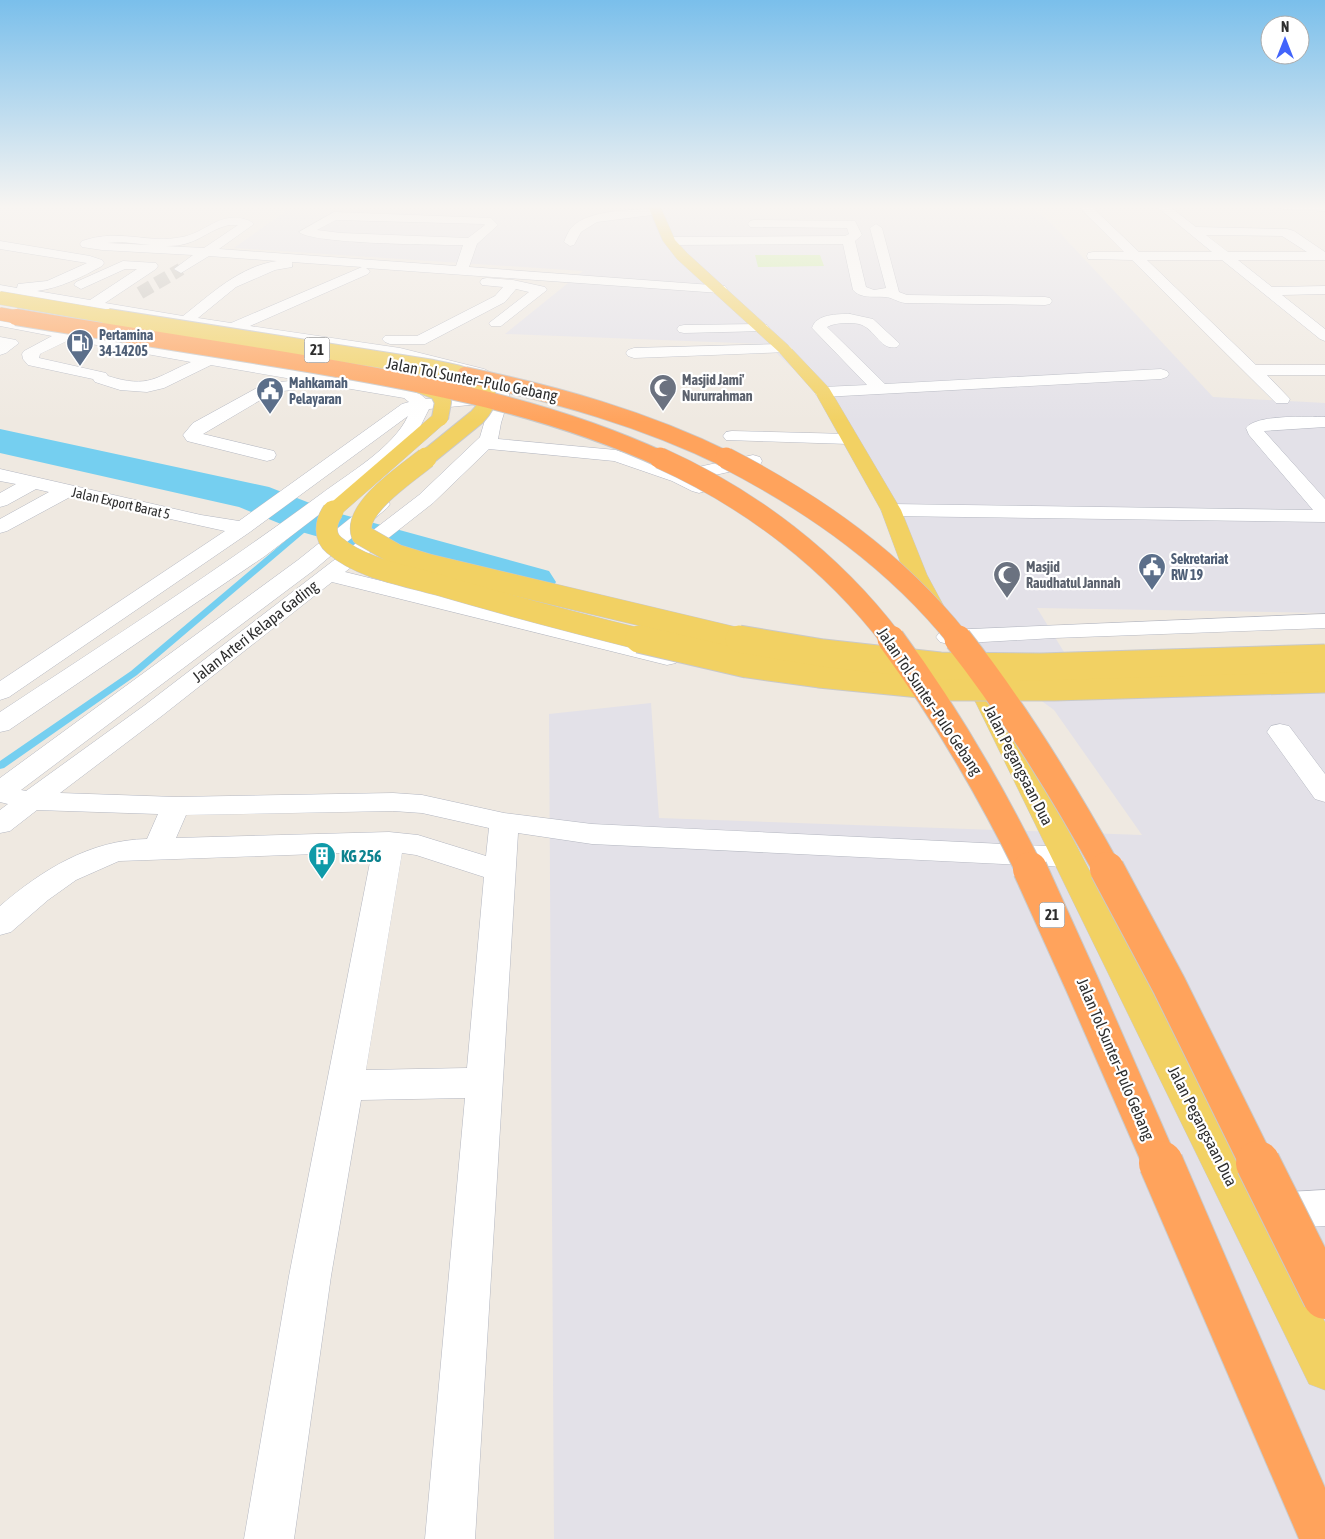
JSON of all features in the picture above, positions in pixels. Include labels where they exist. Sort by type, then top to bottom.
[{"type":"highway","name":"Jalan Tol Sunter–Pulo Gebang","points":[[0,299],[496,380],[559,396],[667,432],[728,460],[812,508],[866,546],[924,600],[961,643],[1023,728],[1059,786],[1143,933],[1325,1297]]},
{"type":"highway","name":"Jalan Tol Sunter–Pulo Gebang","points":[[0,313],[358,372],[453,390],[529,409],[640,449],[706,481],[749,506],[817,559],[845,585],[896,646],[953,728],[1016,838],[1064,940],[1323,1539]]},
{"type":"main road","name":"Jalan Pegangsaan Dua","points":[[707,278],[784,349],[823,392],[890,510],[916,575],[954,648],[986,699],[1325,1368]]},
{"type":"main road","points":[[0,299],[413,365],[454,373],[475,380],[486,389],[489,398],[488,404],[477,417],[384,492],[365,512],[360,530],[362,536],[397,555],[430,565],[756,644],[930,665],[1041,667],[1325,658]]},
{"type":"main road","points":[[0,313],[396,378],[436,390],[441,394],[444,404],[440,418],[333,510],[327,520],[326,530],[332,544],[364,564],[507,605],[686,651],[747,664],[819,674],[951,687],[1054,688],[1325,679]]},
{"type":"main road","points":[[986,699],[1325,689]]},
{"type":"street","points":[[0,283],[27,288],[41,287],[65,278]]},
{"type":"street","points":[[50,299],[95,278]]},
{"type":"street","points":[[92,305],[133,278]]},
{"type":"street","points":[[191,318],[211,299],[231,284],[246,278]]},
{"type":"street","points":[[234,328],[348,278]]},
{"type":"street","points":[[442,278],[513,284],[540,290],[496,323]]},
{"type":"street","points":[[562,278],[720,290]]},
{"type":"street","points":[[858,278],[860,290],[867,293],[889,293],[905,300],[1045,301]]},
{"type":"street","points":[[889,293],[893,290],[890,278]]},
{"type":"street","points":[[1158,278],[1282,398]]},
{"type":"street","points":[[1253,278],[1325,336]]},
{"type":"street","points":[[0,290],[114,309],[191,318],[253,320],[415,342],[500,299],[513,284]]},
{"type":"street","points":[[1270,291],[1325,290]]},
{"type":"street","points":[[114,309],[133,298]]},
{"type":"street","points":[[0,692],[248,524],[408,408],[422,404],[501,397],[501,390],[492,379],[464,367],[400,353],[234,328],[191,318]]},
{"type":"street","points":[[880,388],[819,326],[825,321],[850,319],[864,321],[873,326],[892,344]]},
{"type":"street","points":[[0,322],[154,351],[389,390],[409,394],[422,404]]},
{"type":"street","points":[[684,329],[762,328]]},
{"type":"street","points":[[4,345],[38,330]]},
{"type":"street","points":[[67,335],[34,351],[30,354],[31,359],[34,362],[100,376],[121,364],[154,351]]},
{"type":"street","points":[[264,369],[316,340]]},
{"type":"street","points":[[634,353],[784,349]]},
{"type":"street","points":[[100,376],[100,379],[108,382],[149,388],[172,379],[209,360]]},
{"type":"street","points":[[1253,370],[1325,370]]},
{"type":"street","points":[[823,392],[1161,374]]},
{"type":"street","points":[[267,455],[193,436],[192,434],[199,427],[270,388],[299,385],[321,378]]},
{"type":"street","name":"Jalan Arteri Kelapa Gading","points":[[0,793],[323,570],[382,534],[426,498],[489,439],[492,423],[501,397]]},
{"type":"street","points":[[0,724],[275,537],[386,454],[410,431],[422,404]]},
{"type":"street","points":[[1325,422],[1265,424],[1255,428],[1255,431],[1325,511]]},
{"type":"street","name":"Jalan Arteri Kelapa Gading","points":[[0,824],[28,801],[154,710],[323,570],[383,501],[462,441],[492,423]]},
{"type":"street","points":[[732,436],[849,439]]},
{"type":"street","points":[[484,443],[616,456],[679,477],[724,498]]},
{"type":"street","points":[[679,477],[753,461]]},
{"type":"street","name":"Jalan Export Barat 5","points":[[0,475],[201,521],[248,524]]},
{"type":"street","points":[[0,501],[34,483]]},
{"type":"street","points":[[0,527],[66,491]]},
{"type":"street","points":[[890,510],[1325,516]]},
{"type":"street","points":[[323,570],[674,660],[811,683],[986,699]]},
{"type":"street","points":[[954,648],[1054,630],[1325,621]]},
{"type":"street","points":[[1280,732],[1325,793]]},
{"type":"street","points":[[0,793],[28,801],[176,806],[393,802],[422,804],[504,822],[592,834],[1065,856]]},
{"type":"street","points":[[157,848],[176,806]]},
{"type":"street","points":[[450,1539],[504,822]]},
{"type":"street","points":[[0,924],[18,907],[78,864],[112,852],[157,848],[389,842],[418,845],[500,872]]},
{"type":"street","points":[[269,1539],[310,1276],[389,842]]},
{"type":"street","points":[[344,1085],[485,1083]]},
{"type":"street","points":[[1248,1213],[1325,1208]]},
{"type":"shaded area","points":[[575,278],[1102,278],[1213,397],[1325,403],[1325,613],[1037,608],[1064,652],[1325,644],[1325,1539],[554,1539],[549,714],[651,703],[659,818],[1142,835],[1054,710],[954,637],[835,409],[767,344],[505,334]]},
{"type":"waterway","points":[[0,441],[253,497],[314,521],[531,582]]},
{"type":"waterway","points":[[0,766],[134,673],[314,521]]},
{"type":"tunnel","points":[[140,293],[166,278]]},
{"type":"place","name":"Pertamina 34-14205","points":[[80,367]]},
{"type":"place","name":"Masjid Jami' Nururrahman","points":[[663,412]]},
{"type":"place","name":"Mahkamah Pelayaran","points":[[270,415]]},
{"type":"place","name":"Sekretariat RW 19","points":[[1152,591]]},
{"type":"place","name":"Masjid Raudhatul Jannah","points":[[1007,599]]},
{"type":"place","name":"KG 256","points":[[322,880]]}]
